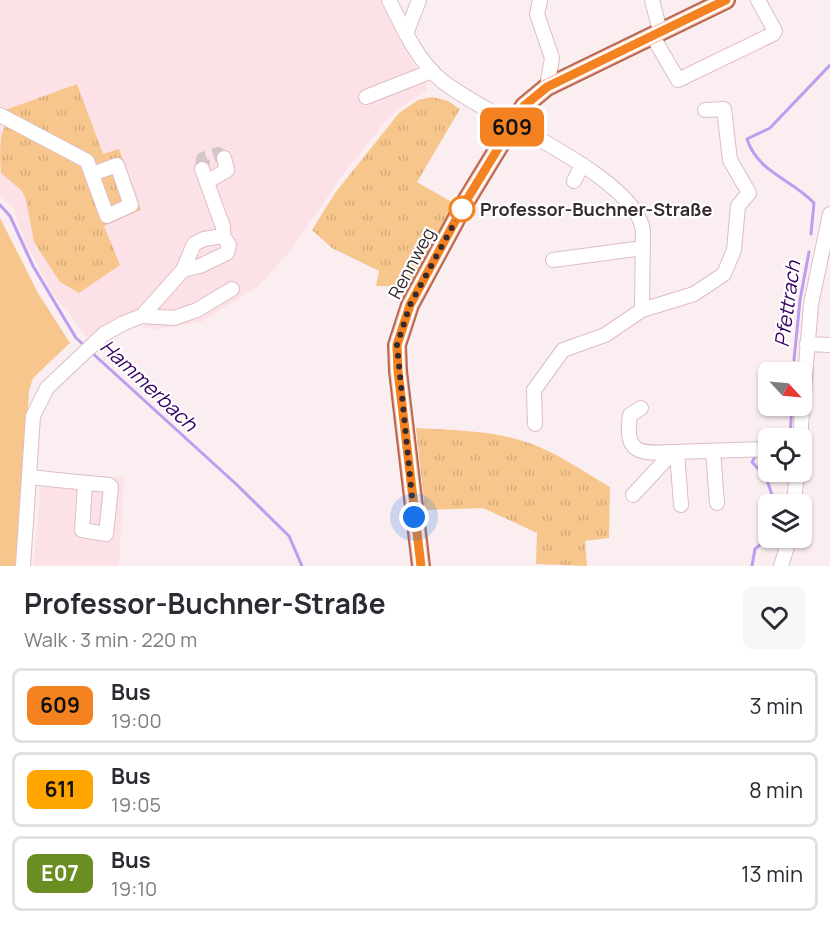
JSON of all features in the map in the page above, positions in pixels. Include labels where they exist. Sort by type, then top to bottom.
[{"type":"main road","name":"Rennweg","points":[[421,566],[398,371],[397,345],[410,305],[466,201],[524,106],[547,87],[726,0]]},
{"type":"street","points":[[389,0],[406,34],[432,71],[451,87],[582,165],[592,180],[618,192],[639,215],[643,248],[642,310]]},
{"type":"street","points":[[406,34],[419,0]]},
{"type":"street","points":[[540,0],[537,14],[552,58],[547,87]]},
{"type":"street","points":[[652,0],[656,33],[678,80],[773,34],[775,31],[758,0]]},
{"type":"street","points":[[366,97],[432,71]]},
{"type":"street","points":[[535,424],[534,390],[557,355],[569,346],[605,335],[642,310],[694,294],[724,274],[734,255],[738,206],[749,193],[730,160],[724,109],[705,110]]},
{"type":"street","points":[[0,115],[87,160],[92,174]]},
{"type":"street","points":[[207,182],[227,170],[224,158]]},
{"type":"street","points":[[574,180],[582,165]]},
{"type":"street","points":[[183,270],[200,267],[227,253],[229,245],[223,236],[224,227],[202,169]]},
{"type":"street","points":[[802,362],[807,344],[811,304],[829,222]]},
{"type":"street","points":[[23,566],[33,416],[40,397],[104,334],[142,316],[183,270],[194,244],[204,239],[223,236]]},
{"type":"street","points":[[553,260],[643,248]]},
{"type":"street","points":[[142,316],[174,318],[197,310],[232,289]]},
{"type":"street","points":[[807,344],[830,345]]},
{"type":"street","points":[[641,408],[630,415],[629,432],[633,447],[640,452],[758,449]]},
{"type":"street","points":[[713,451],[717,503]]},
{"type":"street","points":[[633,495],[675,452]]},
{"type":"street","points":[[675,452],[681,505]]},
{"type":"street","points":[[29,477],[85,483]]},
{"type":"street","points":[[781,566],[787,548]]},
{"type":"shaded area","points":[[0,0],[380,0],[400,41],[427,85],[426,92],[403,105],[387,120],[344,173],[292,249],[258,287],[201,322],[159,329],[143,328],[146,322],[124,323],[93,345],[53,294],[25,242],[13,208],[0,195]]},
{"type":"shaded area","points":[[42,471],[124,478],[119,566],[33,566]]},
{"type":"green space","points":[[77,84],[103,154],[119,149],[141,210],[104,226],[120,265],[79,293],[60,282],[34,242],[26,200],[22,191],[1,173],[0,155],[1,138],[6,121],[5,110]]},
{"type":"green space","points":[[432,97],[448,101],[460,109],[417,182],[455,204],[411,287],[376,286],[379,271],[332,248],[312,230],[335,193],[399,113],[418,100]]},
{"type":"green space","points":[[0,218],[38,293],[70,343],[33,378],[29,391],[17,566],[0,566]]},
{"type":"green space","points":[[416,428],[504,436],[541,447],[564,460],[610,487],[609,538],[585,541],[587,566],[536,564],[537,533],[483,508],[425,510]]},
{"type":"waterway","name":"Pfettrach","points":[[811,234],[814,203],[767,168],[752,151],[747,139],[770,128],[830,65]]},
{"type":"waterway","name":"Hammerbach","points":[[0,205],[10,216],[33,266],[76,338],[86,347]]},
{"type":"waterway","name":"Pfettrach","points":[[794,360],[800,300],[809,252]]},
{"type":"waterway","name":"Hammerbach","points":[[90,351],[236,484],[289,536],[302,566]]},
{"type":"waterway","name":"Pfettrach","points":[[791,416],[791,428]]},
{"type":"waterway","name":"Pfettrach","points":[[756,455],[752,462],[766,477],[772,494]]},
{"type":"waterway","name":"Pfettrach","points":[[752,566],[755,549],[758,547]]},
{"type":"tunnel","points":[[202,169],[203,159],[218,154],[224,158]]},
{"type":"bus line","name":"609","points":[[421,566],[398,371],[397,345],[410,305],[466,201],[524,106],[535,95],[547,87],[726,0]]},
{"type":"place","name":"Professor-Buchner-Straße","points":[[462,209]]},
{"type":"route","points":[[414,517],[410,458],[398,371],[397,345],[410,305],[462,209]]}]
